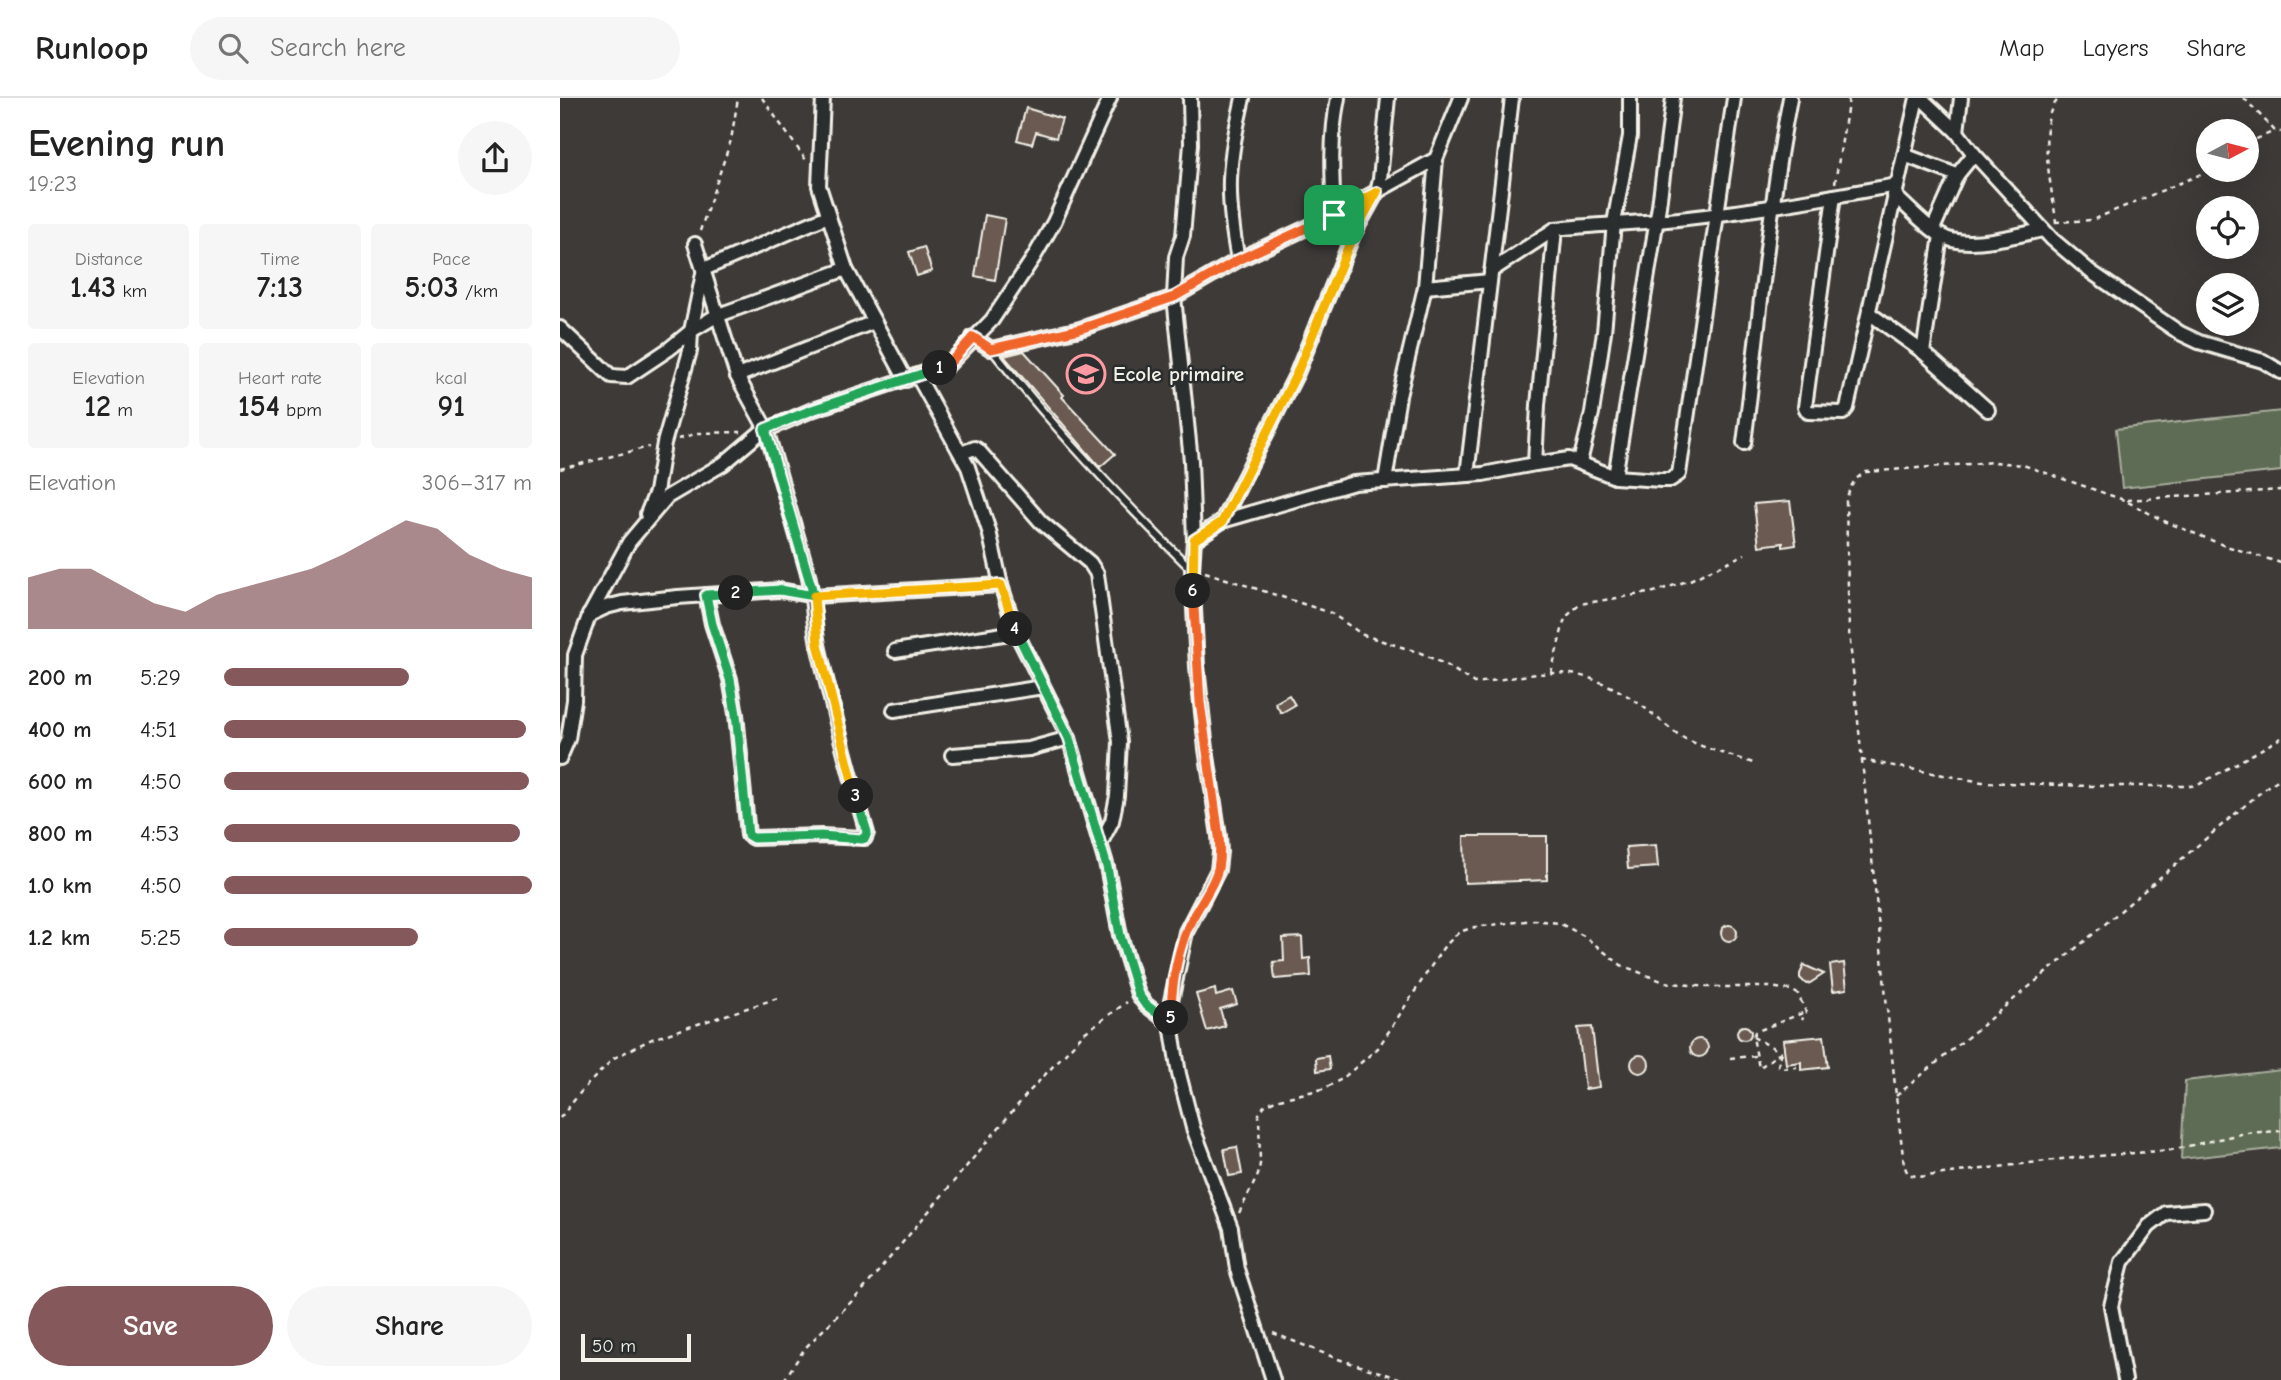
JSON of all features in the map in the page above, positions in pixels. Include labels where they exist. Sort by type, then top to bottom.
[{"type":"street","points":[[823,98],[818,177],[846,269],[874,322],[961,453],[989,531],[1001,585],[1016,632],[1069,738],[1107,867],[1120,935],[1138,994],[1145,1004],[1171,1024]]},
{"type":"street","points":[[560,758],[568,739],[574,700],[575,655],[589,616],[629,542],[667,497],[723,464],[765,429],[812,410],[948,365],[992,320],[1054,222],[1110,98]]},
{"type":"street","points":[[1190,98],[1191,144],[1183,236],[1176,257],[1174,297],[1190,448],[1194,540],[1192,570],[1200,702],[1220,852],[1218,870],[1186,932],[1174,981],[1171,1024],[1179,1074],[1193,1128],[1231,1228],[1237,1269],[1273,1380]]},
{"type":"street","points":[[1238,260],[1229,180],[1243,98]]},
{"type":"street","points":[[1334,215],[1332,156],[1338,98]]},
{"type":"street","points":[[1222,522],[1297,373],[1353,235],[1377,192],[1388,98]]},
{"type":"street","points":[[1385,481],[1399,396],[1425,287],[1437,159],[1461,98]]},
{"type":"street","points":[[1467,475],[1512,98]]},
{"type":"street","points":[[1580,462],[1592,413],[1604,332],[1614,223],[1630,136],[1630,98]]},
{"type":"street","points":[[1615,477],[1657,221],[1673,98]]},
{"type":"street","points":[[1194,540],[1222,522],[1354,483],[1513,470],[1561,458],[1580,462],[1615,477],[1661,480],[1676,478],[1679,474],[1734,98]]},
{"type":"street","points":[[1744,443],[1771,205],[1790,98]]},
{"type":"street","points":[[1834,196],[1806,412],[1846,411],[1895,190],[1919,98],[1957,132],[2045,232],[2091,272],[2180,333],[2199,342],[2263,361],[2281,372]]},
{"type":"street","points":[[1957,132],[1961,98]]},
{"type":"street","points":[[1923,352],[1937,233],[1956,175],[1974,154]]},
{"type":"street","points":[[1904,155],[1956,175]]},
{"type":"street","points":[[973,337],[991,349],[1080,329],[1174,297],[1238,260],[1334,215],[1437,159]]},
{"type":"street","points":[[1425,287],[1491,276],[1555,229],[1657,221],[1895,190]]},
{"type":"street","points":[[1895,190],[1937,233],[1952,240],[1973,241],[2045,232]]},
{"type":"street","points":[[704,269],[828,216]]},
{"type":"street","points":[[1535,464],[1555,229]]},
{"type":"street","points":[[695,244],[737,376],[765,429],[814,596],[818,644],[844,753],[867,832],[865,838],[753,838],[748,835],[730,679],[712,624],[706,595]]},
{"type":"street","points":[[642,527],[656,492],[664,443],[690,351],[691,331],[704,269]]},
{"type":"street","points":[[560,328],[611,376],[627,377],[716,316],[846,269]]},
{"type":"street","points":[[1869,313],[1923,352],[1988,410]]},
{"type":"street","points":[[737,376],[874,322]]},
{"type":"street","points":[[961,453],[975,448],[978,450],[1041,522],[1090,563],[1097,574],[1120,752],[1112,821],[1100,844]]},
{"type":"street","points":[[589,616],[606,607],[622,603],[706,595],[780,590],[814,596],[1001,585]]},
{"type":"street","points":[[895,651],[1016,632]]},
{"type":"street","points":[[894,710],[1043,687]]},
{"type":"street","points":[[952,755],[1028,749],[1069,738]]},
{"type":"street","points":[[2125,1380],[2111,1306],[2122,1262],[2149,1226],[2166,1213],[2204,1210]]},
{"type":"lane","points":[[991,349],[1052,424],[1192,570]]},
{"type":"path","points":[[695,244],[730,140],[738,98]]},
{"type":"path","points":[[762,98],[818,177]]},
{"type":"path","points":[[1834,196],[1849,98]]},
{"type":"path","points":[[2056,222],[2046,164],[2048,121],[2056,101],[2060,98]]},
{"type":"path","points":[[2244,98],[2275,131]]},
{"type":"path","points":[[2259,138],[2275,131],[2281,132]]},
{"type":"path","points":[[2045,232],[2056,222],[2092,220],[2196,176]]},
{"type":"path","points":[[2045,232],[2056,222]]},
{"type":"path","points":[[2281,563],[2223,545],[2164,521],[2124,500],[2023,465],[1994,462],[1866,472],[1850,486],[1846,501],[1849,632],[1896,1096],[1904,1165],[1908,1174],[1919,1177],[2062,1159],[2171,1150],[2245,1133],[2281,1131]]},
{"type":"path","points":[[2124,500],[2281,491]]},
{"type":"path","points":[[1551,673],[1564,618],[1580,604],[1654,592],[1690,580],[1745,554]]},
{"type":"path","points":[[1192,570],[1203,571],[1331,613],[1363,635],[1421,653],[1474,683],[1551,673],[1572,674],[1599,681],[1636,701],[1655,718],[1684,737],[1715,751],[1753,763]]},
{"type":"path","points":[[1861,760],[1982,782],[2181,786],[2200,784],[2281,738]]},
{"type":"path","points":[[1896,1096],[2268,786],[2281,778]]},
{"type":"path","points":[[1231,1228],[1258,1175],[1259,1115],[1264,1106],[1275,1100],[1324,1089],[1342,1079],[1378,1048],[1443,948],[1459,932],[1475,927],[1534,920],[1559,923],[1584,936],[1621,965],[1664,982],[1707,987],[1770,987],[1791,990],[1797,994],[1806,1012]]},
{"type":"path","points":[[784,1380],[805,1348],[862,1291],[1027,1094],[1084,1032],[1138,994]]},
{"type":"path","points":[[560,1118],[584,1088],[614,1058],[652,1039],[781,997]]},
{"type":"path","points":[[1802,1020],[1806,1012]]},
{"type":"path","points":[[1781,1052],[1760,1068],[1757,1067],[1753,1037],[1756,1031],[1806,1012]]},
{"type":"path","points":[[1753,1037],[1781,1052]]},
{"type":"path","points":[[1781,1052],[1778,1066],[1797,1067]]},
{"type":"path","points":[[1730,1058],[1756,1056]]},
{"type":"path","points":[[1254,1325],[1339,1359],[1405,1380]]},
{"type":"green space","points":[[2281,411],[2281,471],[2122,488],[2116,429]]},
{"type":"green space","points":[[2281,1070],[2281,1148],[2181,1159],[2185,1081]]},
{"type":"building","points":[[1026,108],[1062,119],[1056,138],[1036,132],[1032,144],[1017,140]]},
{"type":"building","points":[[985,215],[1005,219],[995,280],[975,276]]},
{"type":"building","points":[[924,247],[932,271],[917,276],[909,252]]},
{"type":"building","points":[[1024,351],[1115,454],[1100,467],[1004,356]]},
{"type":"building","points":[[1790,501],[1796,545],[1783,547],[1783,543],[1759,546],[1754,504]]},
{"type":"building","points":[[1289,695],[1295,705],[1281,713],[1275,703]]},
{"type":"building","points":[[1464,836],[1547,836],[1547,880],[1465,883]]},
{"type":"building","points":[[1656,845],[1658,867],[1628,869],[1626,847]]},
{"type":"building","points":[[1729,925],[1735,927],[1735,939],[1729,941],[1723,939],[1721,933],[1723,927]]},
{"type":"building","points":[[1302,937],[1303,959],[1310,958],[1311,976],[1275,979],[1273,962],[1284,961],[1283,938]]},
{"type":"building","points":[[1844,963],[1847,989],[1833,991],[1830,965]]},
{"type":"building","points":[[1804,965],[1824,974],[1806,984],[1800,978]]},
{"type":"building","points":[[1215,989],[1216,996],[1233,991],[1237,1004],[1220,1009],[1225,1026],[1207,1031],[1196,994]]},
{"type":"building","points":[[1741,1026],[1747,1026],[1751,1033],[1747,1040],[1741,1040],[1737,1036],[1737,1030]]},
{"type":"building","points":[[1592,1027],[1599,1087],[1585,1089],[1578,1028]]},
{"type":"building","points":[[1824,1036],[1828,1067],[1801,1070],[1801,1062],[1786,1064],[1783,1040]]},
{"type":"building","points":[[1695,1039],[1703,1039],[1708,1048],[1706,1055],[1695,1057],[1690,1052],[1690,1044]]},
{"type":"building","points":[[1636,1055],[1644,1055],[1649,1064],[1647,1071],[1636,1073],[1631,1068],[1631,1060]]},
{"type":"building","points":[[1328,1056],[1330,1069],[1317,1071],[1316,1058]]},
{"type":"building","points":[[1237,1147],[1242,1174],[1229,1176],[1224,1149]]},
{"type":"place","name":"Ecole primaire","points":[[1086,374]]},
{"type":"route","points":[[1334,215],[1238,260],[1174,297],[1080,329],[991,349],[973,337],[948,365],[812,410],[765,429],[814,596],[780,590],[706,595],[712,624],[730,679],[748,835],[753,838],[821,836],[862,839],[867,832],[844,753],[818,644],[814,596],[1001,585],[1016,632],[1069,738],[1107,867],[1120,935],[1138,994],[1145,1004],[1171,1024],[1171,1001],[1186,932],[1218,870],[1220,852],[1200,702],[1192,570],[1194,540],[1222,522],[1297,373],[1353,235],[1377,192],[1334,215]]}]
